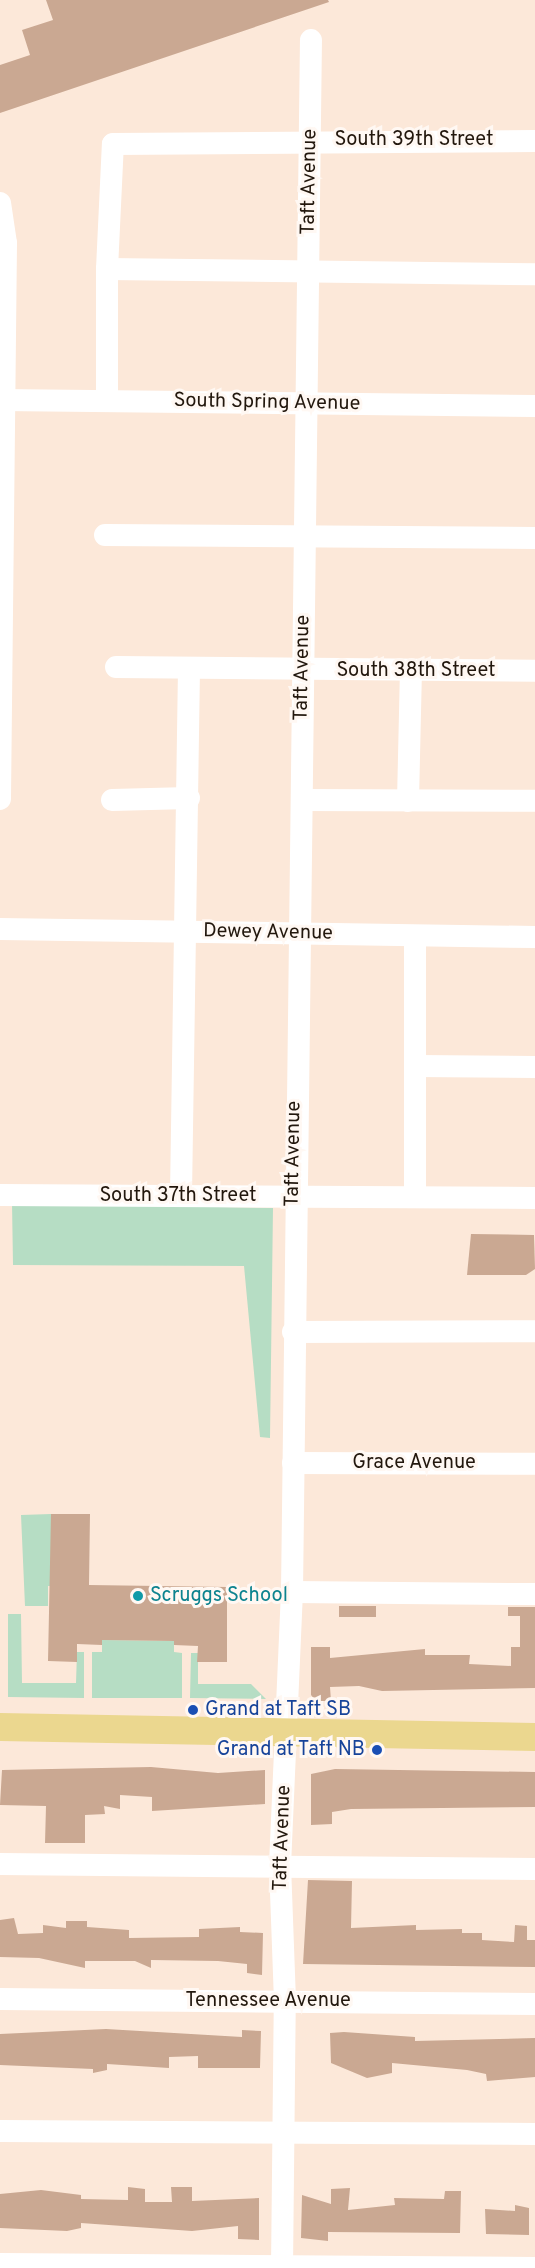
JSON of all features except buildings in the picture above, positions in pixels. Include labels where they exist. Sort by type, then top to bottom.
[{"type":"main road","points":[[0,1727],[288,1736],[535,1737]]},
{"type":"street","name":"Taft Avenue","points":[[282,2268],[285,2001],[280,1866],[288,1736],[292,1592],[297,933],[302,800],[311,40]]},
{"type":"street","name":"South 39th Street","points":[[107,269],[113,144],[535,141]]},
{"type":"street","points":[[0,203],[6,218],[0,799]]},
{"type":"street","points":[[107,401],[107,269],[535,274]]},
{"type":"street","name":"South Spring Avenue","points":[[3,400],[535,406]]},
{"type":"street","points":[[105,535],[535,538]]},
{"type":"street","name":"South 38th Street","points":[[116,667],[302,671],[535,671]]},
{"type":"street","points":[[181,1195],[188,931],[189,668]]},
{"type":"street","points":[[408,801],[411,671]]},
{"type":"street","points":[[112,800],[189,798]]},
{"type":"street","points":[[302,800],[535,801]]},
{"type":"street","name":"Dewey Avenue","points":[[0,929],[535,937]]},
{"type":"street","points":[[415,937],[417,1066],[415,1196]]},
{"type":"street","points":[[417,1066],[535,1067]]},
{"type":"street","name":"South 37th Street","points":[[0,1195],[535,1198]]},
{"type":"street","points":[[293,1332],[535,1331]]},
{"type":"street","name":"Grace Avenue","points":[[292,1462],[535,1464]]},
{"type":"street","points":[[292,1592],[535,1594]]},
{"type":"street","points":[[0,1864],[535,1869]]},
{"type":"street","name":"Tennessee Avenue","points":[[0,1999],[535,2004]]},
{"type":"street","points":[[0,2131],[285,2135],[535,2134]]},
{"type":"street","points":[[0,2265],[535,2268]]},
{"type":"green space","points":[[12,1203],[273,1208],[270,1438],[260,1437],[244,1266],[13,1265]]},
{"type":"green space","points":[[51,1514],[54,1586],[48,1586],[48,1606],[25,1606],[21,1515]]},
{"type":"green space","points":[[8,1614],[21,1614],[22,1683],[76,1683],[77,1652],[84,1652],[84,1698],[8,1697]]},
{"type":"green space","points":[[102,1640],[174,1641],[174,1652],[182,1653],[182,1698],[92,1698],[92,1652],[102,1652]]},
{"type":"green space","points":[[191,1653],[198,1653],[198,1684],[251,1684],[266,1699],[190,1698]]},
{"type":"place","name":"Scruggs School","points":[[138,1596]]},
{"type":"place","name":"Grand at Taft SB","points":[[193,1710]]},
{"type":"place","name":"Grand at Taft NB","points":[[377,1750]]}]
